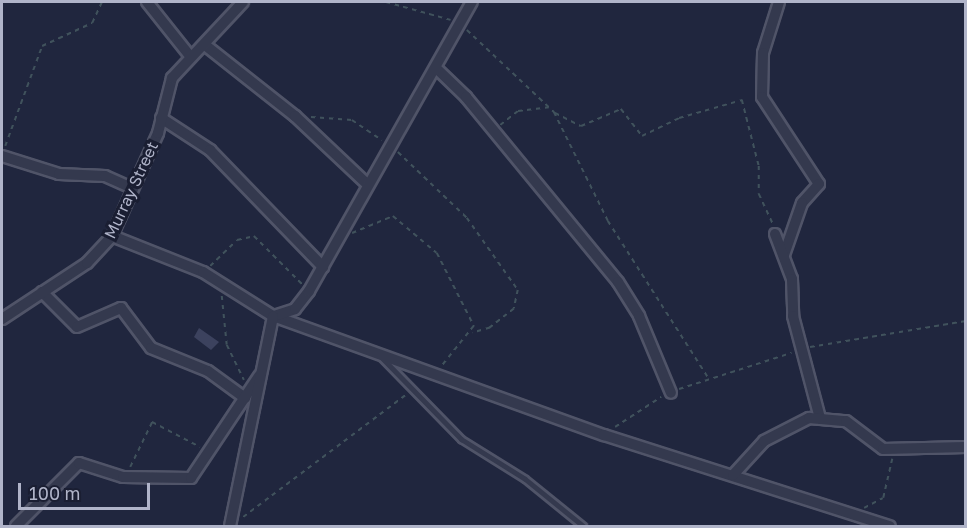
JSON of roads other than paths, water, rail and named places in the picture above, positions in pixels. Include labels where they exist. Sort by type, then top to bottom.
[{"type":"street","points":[[147,2],[190,56]]},
{"type":"street","name":"Murray Street","points":[[2,320],[87,263],[112,236],[130,187],[152,150],[172,78],[190,56],[204,45],[243,2]]},
{"type":"street","points":[[273,316],[295,309],[309,291],[386,148],[436,68],[472,2]]},
{"type":"street","points":[[779,2],[763,53],[762,97],[819,183],[802,203],[784,255]]},
{"type":"street","points":[[204,45],[295,116],[368,185]]},
{"type":"street","points":[[436,68],[492,131],[618,282],[639,316],[671,393]]},
{"type":"street","points":[[161,118],[210,150],[322,267]]},
{"type":"street","points":[[2,156],[59,174],[105,176],[130,187]]},
{"type":"street","points":[[775,234],[784,255],[802,349],[820,418]]},
{"type":"street","points":[[112,236],[203,272],[273,316],[604,435],[890,526]]},
{"type":"street","points":[[42,292],[77,327],[118,307],[151,348],[208,371],[247,395]]},
{"type":"street","points":[[230,526],[273,316]]},
{"type":"street","points":[[16,526],[79,464],[130,477],[191,478],[259,376]]},
{"type":"street","points":[[733,475],[750,452],[777,432],[820,418],[846,421],[875,446],[893,451],[966,447]]},
{"type":"lane","points":[[378,354],[461,439],[525,480],[583,526]]}]
